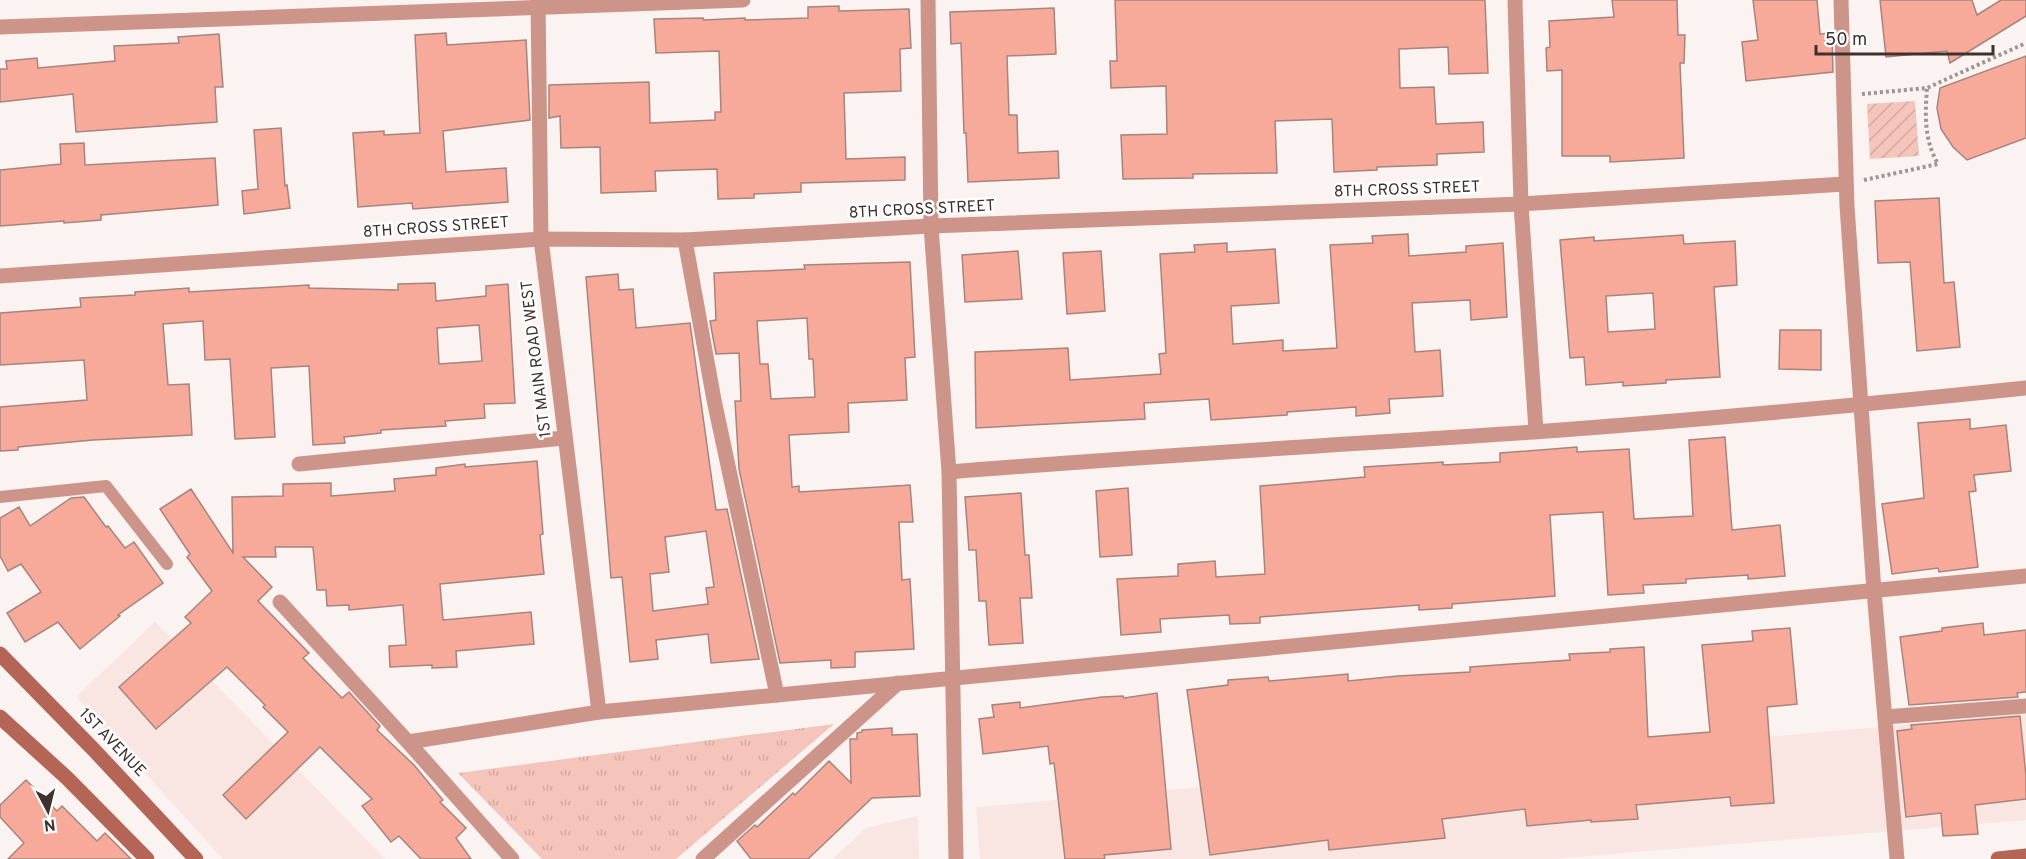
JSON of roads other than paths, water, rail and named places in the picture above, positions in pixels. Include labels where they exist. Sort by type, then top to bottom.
[{"type":"main road","name":"1ST AVENUE","points":[[0,654],[196,859]]},
{"type":"main road","points":[[0,717],[67,778],[147,859]]},
{"type":"main road","points":[[1998,859],[2026,856]]},
{"type":"street","points":[[0,27],[538,3],[743,0]]},
{"type":"street","points":[[928,0],[931,226],[950,472],[956,859]]},
{"type":"street","points":[[1515,0],[1521,204],[1536,431]]},
{"type":"street","points":[[1841,0],[1845,184],[1874,591],[1897,859]]},
{"type":"street","name":"1ST MAIN ROAD WEST","points":[[538,3],[541,239],[599,712]]},
{"type":"street","name":"8TH CROSS STREET","points":[[0,276],[541,239],[685,240],[931,226],[1521,204],[1845,184]]},
{"type":"street","points":[[685,240],[714,400],[777,695]]},
{"type":"street","points":[[950,472],[1860,406],[2026,388]]},
{"type":"street","points":[[300,464],[564,438]]},
{"type":"street","points":[[408,741],[599,712],[2026,576]]},
{"type":"street","points":[[280,602],[408,741],[512,859]]},
{"type":"street","points":[[703,859],[898,683]]},
{"type":"street","points":[[1885,717],[2026,706]]},
{"type":"lane","points":[[0,497],[106,486],[167,564]]}]
